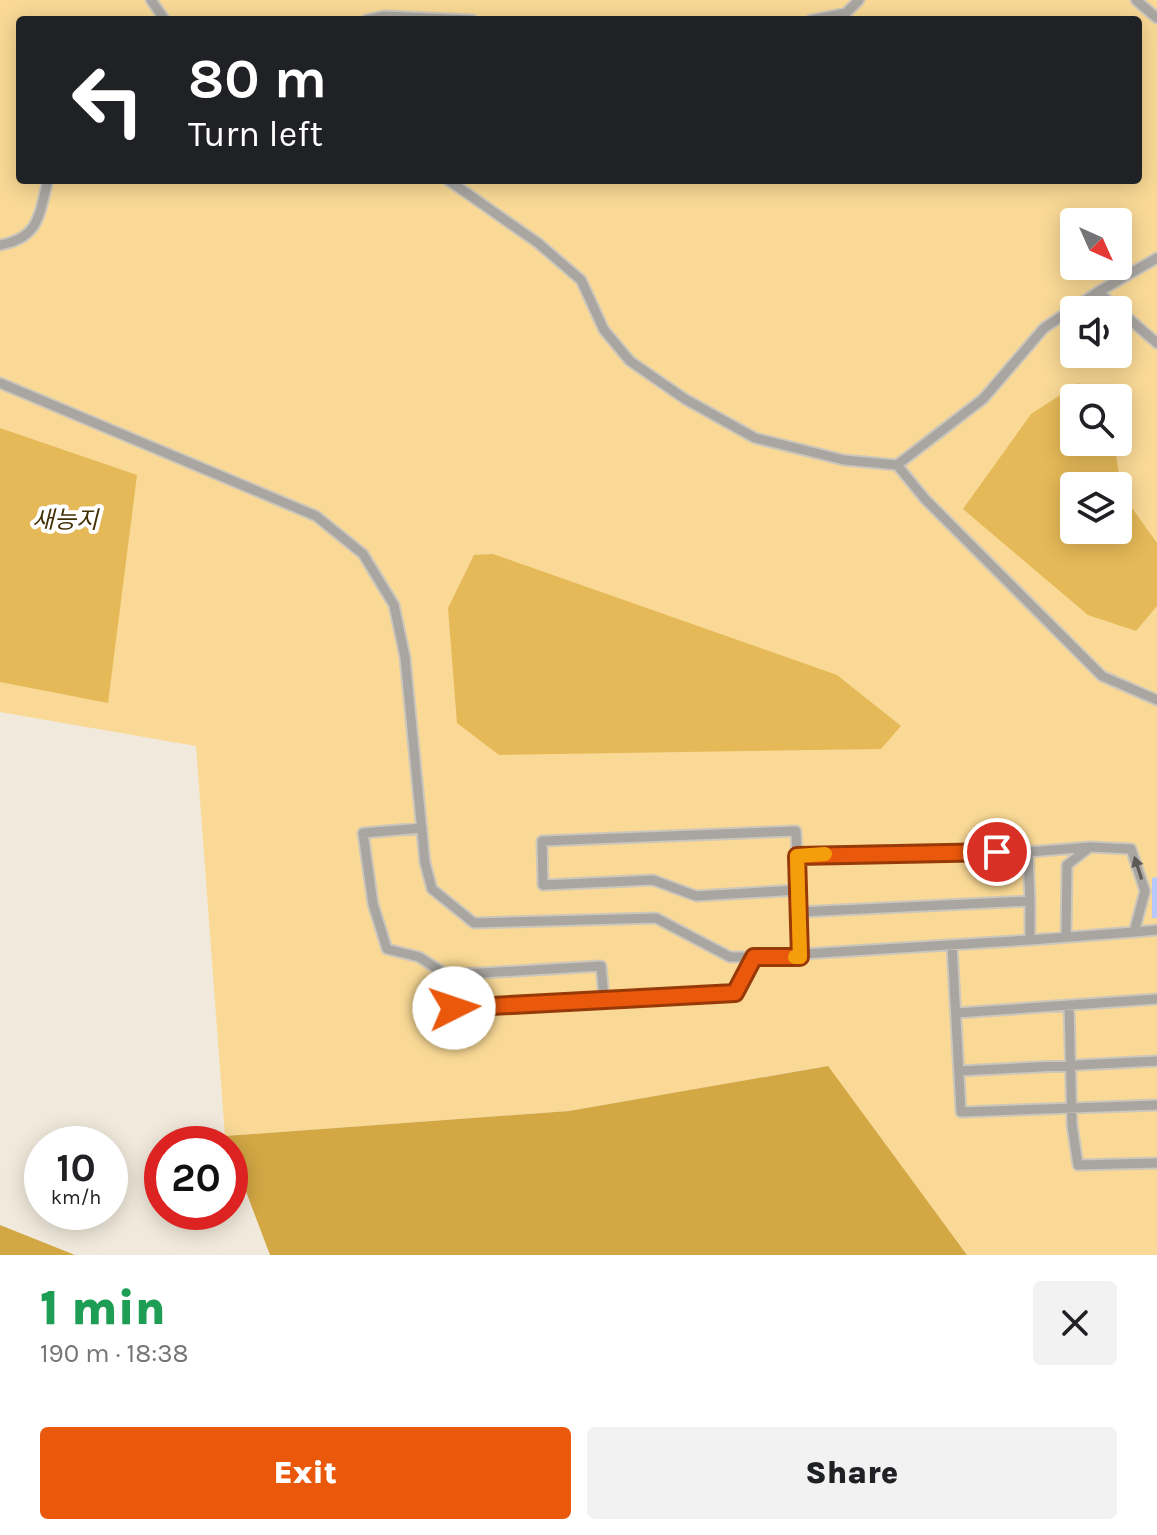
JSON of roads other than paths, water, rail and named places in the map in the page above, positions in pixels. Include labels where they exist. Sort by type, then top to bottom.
[{"type":"lane","points":[[831,16],[846,13],[859,0]]},
{"type":"lane","points":[[1136,0],[1157,18]]},
{"type":"lane","points":[[0,245],[20,242],[35,227],[47,184]]},
{"type":"lane","points":[[454,184],[538,243],[581,280],[604,330],[630,361],[685,399],[755,438],[844,460],[897,465],[983,399],[1044,328],[1157,258]]},
{"type":"lane","points":[[1098,292],[1157,343]]},
{"type":"lane","points":[[0,383],[316,516],[363,554],[394,605],[397,618],[405,657],[422,828],[432,889],[474,923],[656,918],[730,957],[800,957],[1157,930]]},
{"type":"lane","points":[[897,465],[925,499],[1102,676],[1157,700]]},
{"type":"lane","points":[[422,828],[363,833],[373,904],[387,949],[419,957],[447,975],[601,966],[604,998]]},
{"type":"lane","points":[[798,890],[696,896],[653,880],[543,885],[542,841],[796,831],[799,912],[800,957]]},
{"type":"lane","points":[[1066,937],[1067,865],[1090,847]]},
{"type":"lane","points":[[797,856],[1028,852],[1090,847],[1131,849],[1145,891],[1134,932]]},
{"type":"lane","points":[[1028,852],[1030,940]]},
{"type":"lane","points":[[799,912],[1030,901]]},
{"type":"lane","points":[[952,946],[961,1112],[1157,1105]]},
{"type":"lane","points":[[447,975],[454,1008],[735,993],[754,957]]},
{"type":"lane","points":[[956,1013],[1157,999]]},
{"type":"lane","points":[[1069,1005],[1071,1108],[1078,1165],[1157,1163]]},
{"type":"lane","points":[[959,1071],[1157,1061]]},
{"type":"water","points":[[1060,395],[1060,456],[1116,456],[1119,472],[1060,472],[1060,544],[1132,544],[1132,508],[1157,543],[1157,606],[1136,631],[1088,615],[963,509],[1031,414]]},
{"type":"water","name":"새능지","points":[[0,428],[137,475],[108,703],[0,682]]},
{"type":"water","points":[[493,554],[837,675],[901,726],[881,749],[499,755],[457,723],[448,608],[474,555]]}]
